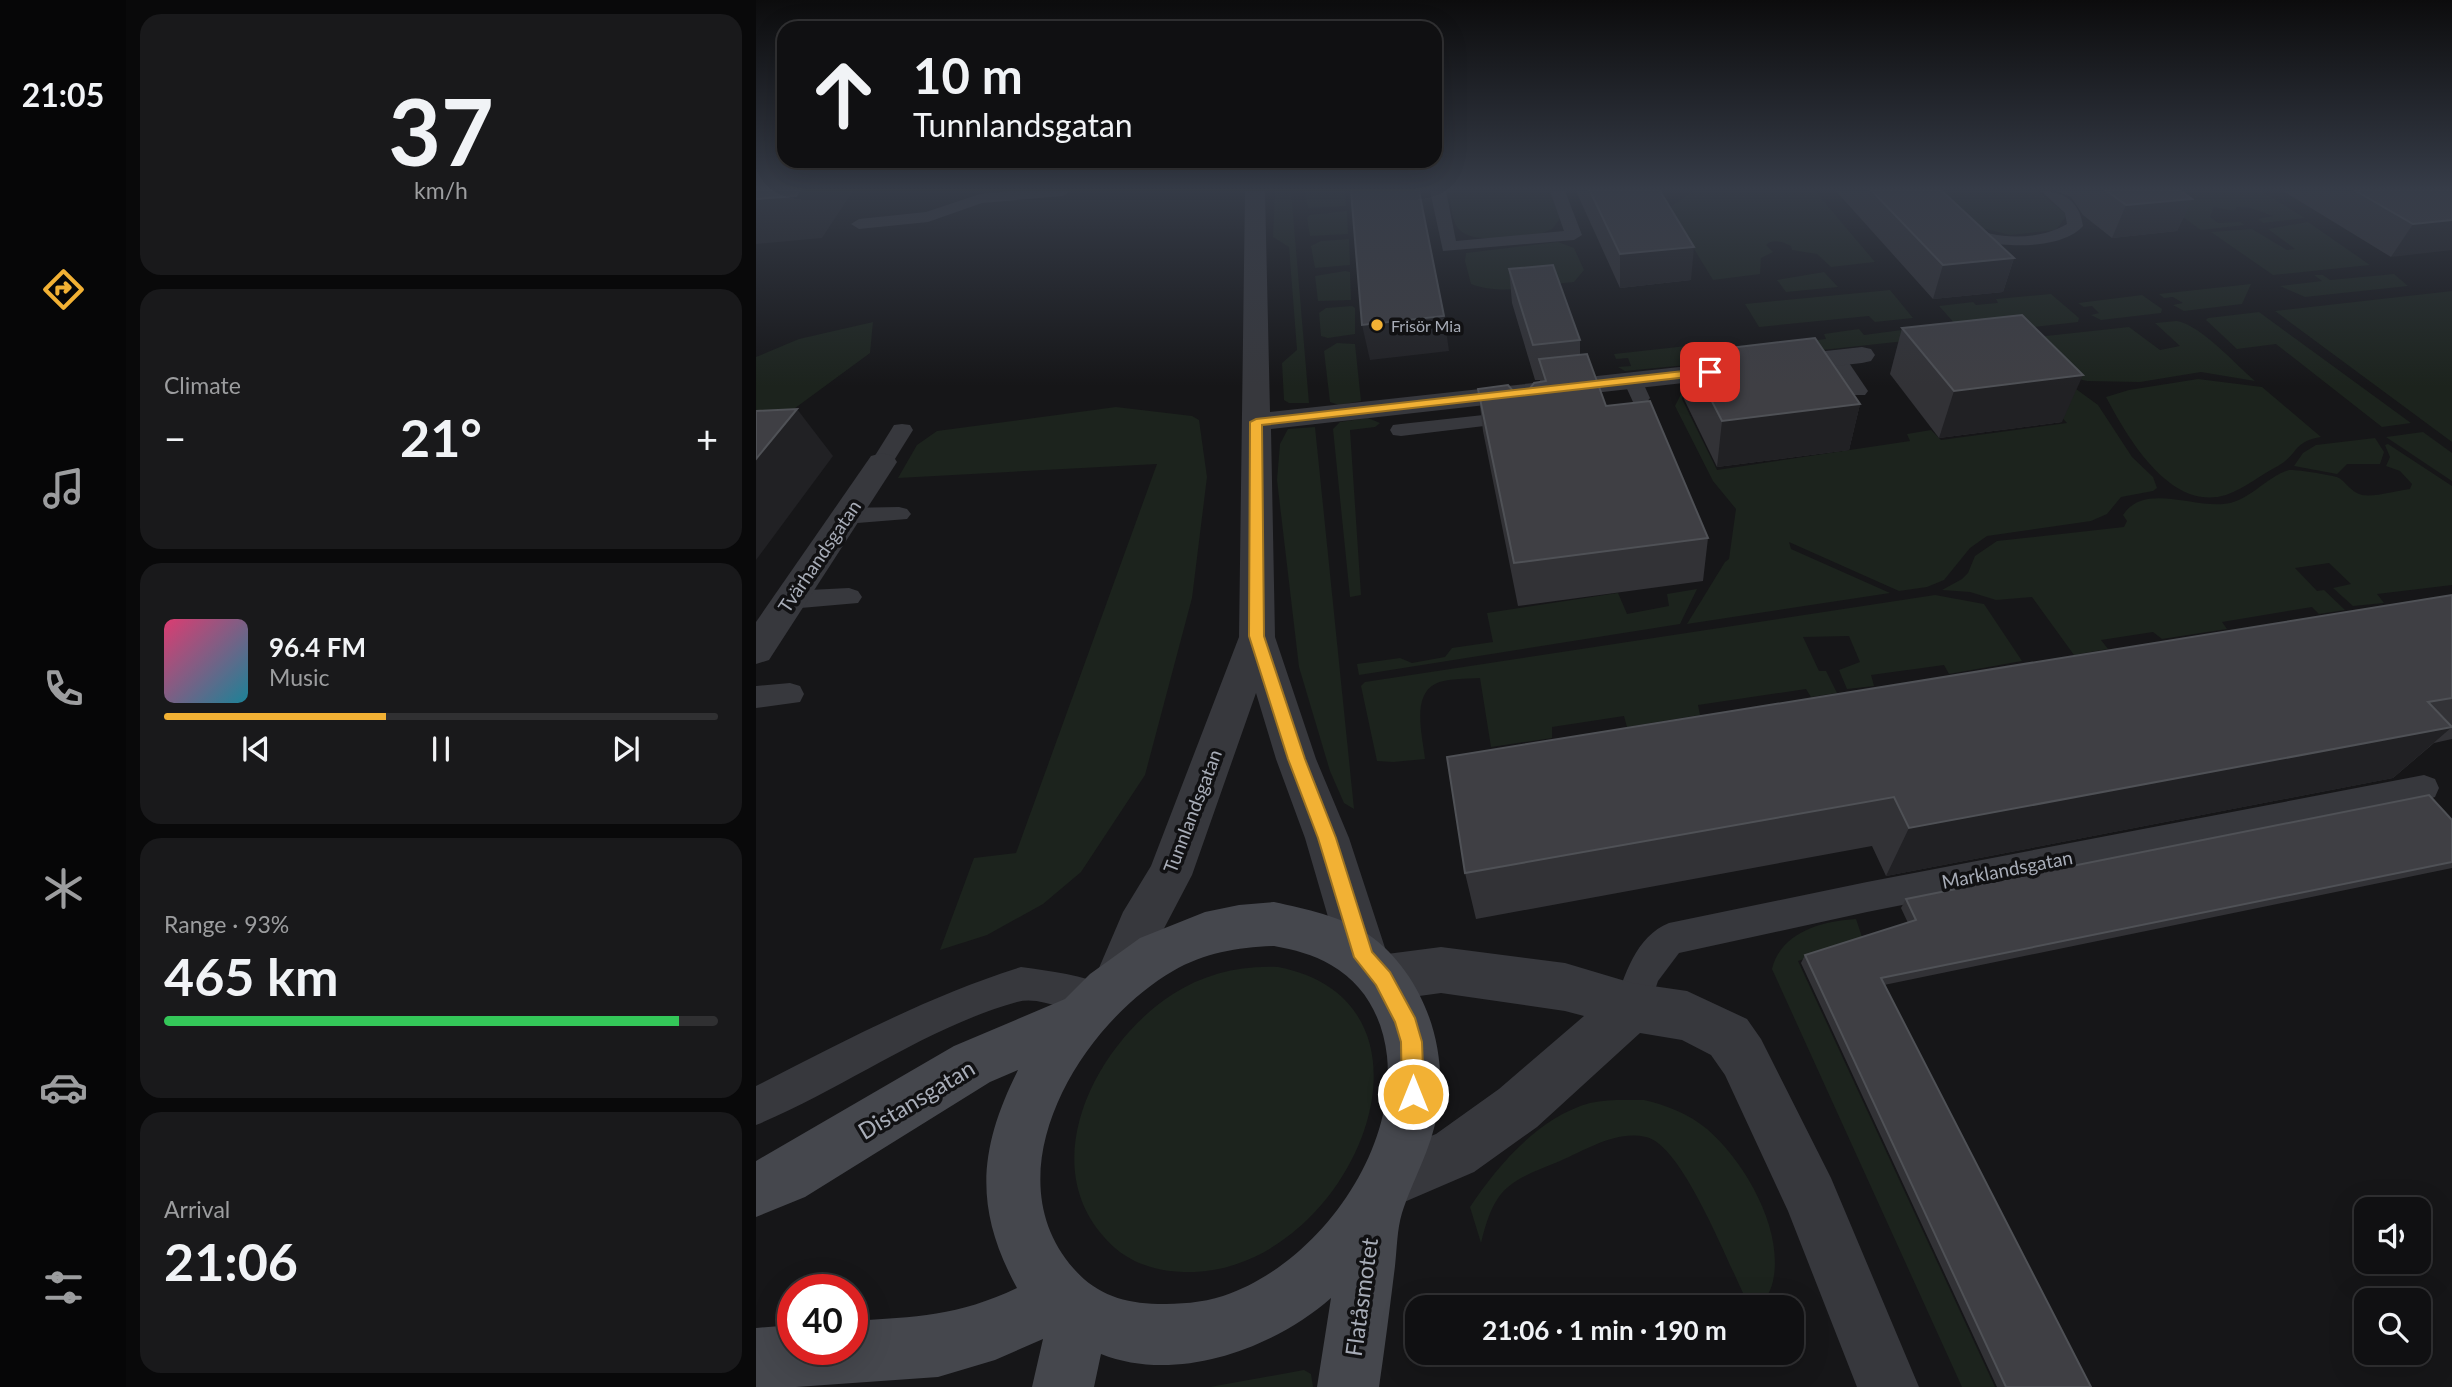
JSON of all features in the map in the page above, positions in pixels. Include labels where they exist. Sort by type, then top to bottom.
[{"type":"street","name":"Tunnlandsgatan","points":[[1255,256],[1256,636],[1296,759],[1373,968]]},
{"type":"street","points":[[1256,422],[1637,389],[1849,356]]},
{"type":"street","name":"Tvärhandsgatan","points":[[756,650],[882,463]]},
{"type":"street","name":"Tunnlandsgatan","points":[[1098,999],[1170,875],[1256,636]]},
{"type":"street","name":"Flatåsmotet","points":[[1248,925],[1299,927],[1322,934],[1373,968],[1405,1018],[1413,1067],[1408,1123],[1401,1152],[1381,1194],[1353,1236],[1328,1263],[1268,1306],[1235,1321],[1202,1331],[1167,1336],[1136,1334],[1106,1326],[1069,1306],[1033,1266],[1019,1226],[1012,1184],[1018,1139],[1031,1095],[1052,1054],[1098,999],[1168,948],[1222,929],[1248,925]]},
{"type":"street","points":[[1373,968],[1441,970],[1499,980],[1565,986],[1632,1007],[1687,1016],[1729,1037],[1811,1198],[1888,1387]]},
{"type":"street","name":"Distansgatan","points":[[756,1189],[785,1177],[972,1064],[1098,999]]},
{"type":"street","points":[[1381,1194],[1455,1153],[1518,1108],[1632,1007]]},
{"type":"street","name":"Flatåsmotet","points":[[1348,1387],[1381,1194]]},
{"type":"street","points":[[756,1359],[938,1346],[995,1331],[1069,1306],[1063,1387]]},
{"type":"lane","points":[[1849,356],[1858,391]]},
{"type":"lane","points":[[1401,430],[1521,416],[1524,427]]},
{"type":"lane","points":[[882,463],[902,430]]},
{"type":"lane","points":[[845,516],[899,514]]},
{"type":"lane","points":[[789,600],[849,597]]},
{"type":"lane","points":[[756,697],[790,694]]},
{"type":"lane","name":"Marklandsgatan","points":[[1632,1007],[1643,972],[1669,939],[1880,894],[2424,788]]},
{"type":"lane","points":[[756,1105],[978,998],[1021,984],[1053,988],[1098,999]]},
{"type":"shaded area","points":[[1290,256],[1296,256],[1309,403],[1289,403],[1284,400],[1282,363],[1297,350]]},
{"type":"shaded area","points":[[1313,256],[1350,256],[1350,265],[1315,268]]},
{"type":"shaded area","points":[[1466,256],[1578,256],[1584,270],[1574,282],[1496,289],[1471,284]]},
{"type":"shaded area","points":[[1698,256],[1766,256],[1761,258],[1760,274],[1713,280]]},
{"type":"shaded area","points":[[1819,256],[1870,256],[1875,262],[1831,267]]},
{"type":"shaded area","points":[[2245,256],[2357,256],[2370,265],[2273,275]]},
{"type":"shaded area","points":[[1350,272],[1351,300],[1318,301],[1315,276]]},
{"type":"shaded area","points":[[1824,272],[1838,287],[1786,292],[1777,280]]},
{"type":"shaded area","points":[[2394,274],[2408,286],[2305,297],[2280,286],[2322,281],[2314,275],[2323,275],[2330,280]]},
{"type":"shaded area","points":[[2251,284],[2242,304],[2184,311],[2173,305],[2183,303],[2173,297],[2164,298],[2159,294]]},
{"type":"shaded area","points":[[1890,290],[1913,318],[1875,322],[1869,316],[1759,327],[1745,304]]},
{"type":"shaded area","points":[[2452,291],[2452,442],[2275,311]]},
{"type":"shaded area","points":[[2051,294],[2079,318],[2078,322],[1965,335],[1939,306],[1973,302],[1976,305],[1998,303],[1996,299]]},
{"type":"shaded area","points":[[2142,295],[2162,309],[2161,313],[2101,320],[2091,315],[2099,313],[2092,306],[2084,307],[2078,303]]},
{"type":"shaded area","points":[[1326,308],[1355,308],[1355,334],[1328,338],[1321,336],[1319,313]]},
{"type":"shaded area","points":[[2259,312],[2411,423],[2382,427],[2276,344],[2237,349],[2206,320]]},
{"type":"shaded area","points":[[2177,321],[2197,330],[2218,346],[2255,381],[2201,372],[2140,382],[2087,381],[2070,377],[2018,339],[2129,327],[2160,350],[2180,346],[2155,323]]},
{"type":"shaded area","points":[[873,322],[870,353],[787,414],[756,431],[756,357],[799,339]]},
{"type":"shaded area","points":[[1932,326],[1933,338],[1776,355],[1754,347],[1826,339],[1824,334],[1859,329],[1864,335]]},
{"type":"shaded area","points":[[1337,343],[1355,344],[1361,401],[1339,405],[1330,402],[1324,351]]},
{"type":"shaded area","points":[[1714,343],[1697,364],[1625,371],[1618,367],[1631,366],[1628,358],[1616,359],[1614,354]]},
{"type":"shaded area","points":[[2011,362],[2076,389],[2098,405],[2132,457],[2153,477],[2157,488],[2121,497],[2107,514],[2091,521],[1987,536],[1970,548],[1944,580],[1927,587],[1899,591],[1789,542],[1791,549],[1890,593],[1687,624],[1729,559],[1736,509],[1713,481],[1675,406],[1683,390],[1682,399],[1717,470],[1910,441],[1907,434],[1931,430],[1941,440],[2067,423]]},
{"type":"shaded area","points":[[2198,379],[2262,387],[2321,437],[2300,445],[2285,462],[2226,495],[2206,497],[2187,493],[2153,468],[2126,432],[2106,397],[2129,390]]},
{"type":"shaded area","points":[[1116,407],[1192,416],[1199,420],[1207,477],[1192,598],[1145,775],[1081,872],[1043,904],[987,935],[940,950],[974,858],[1016,853],[1157,464],[898,478],[917,445],[937,431]]},
{"type":"shaded area","points":[[1368,418],[1380,423],[1375,427],[1350,430],[1361,595],[1350,597],[1333,429],[1340,422]]},
{"type":"shaded area","points":[[1315,427],[1354,809],[1344,803],[1330,771],[1299,667],[1277,480],[1280,444],[1288,429]]},
{"type":"shaded area","points":[[2423,432],[2452,453],[2452,481],[2386,437]]},
{"type":"shaded area","points":[[2375,438],[2384,452],[2380,464],[2347,464],[2337,474],[2294,466],[2303,453],[2316,445]]},
{"type":"shaded area","points":[[2388,444],[2452,486],[2452,585],[2377,594],[2384,603],[2353,606],[2333,588],[2351,584],[2329,563],[2295,568],[2317,591],[2324,590],[2345,610],[2319,614],[2312,607],[2222,622],[2227,629],[2162,639],[2153,632],[2101,640],[2108,649],[2074,655],[2032,597],[1996,600],[1970,592],[1942,590],[1962,579],[1968,573],[1975,556],[1997,541],[2124,527],[2127,521],[2123,515],[2132,505],[2143,500],[2155,498],[2223,504],[2241,499],[2289,470],[2337,477],[2362,495],[2379,495],[2410,489],[2412,484],[2400,471],[2386,466],[2390,457],[2385,445]]},
{"type":"shaded area","points":[[1697,589],[1680,624],[1359,675],[1357,664],[1400,658],[1412,663],[1445,657],[1452,648],[1493,642],[1487,613],[1618,593],[1627,614],[1669,606],[1667,594]]},
{"type":"shaded area","points":[[1935,595],[1984,604],[2022,661],[1949,674],[1944,665],[1871,675],[1874,686],[1847,689],[1839,670],[1860,662],[1849,636],[1803,637],[1819,671],[1826,671],[1837,693],[1811,697],[1806,689],[1698,705],[1700,715],[1627,727],[1624,716],[1552,727],[1552,738],[1491,747],[1480,678],[1451,680],[1435,684],[1423,698],[1420,718],[1425,759],[1377,761],[1361,686],[1365,682]]},
{"type":"shaded area","points":[[1856,919],[1863,940],[1798,961],[1995,1387],[1962,1387],[1772,969],[1777,956],[1794,937],[1830,922]]},
{"type":"shaded area","points":[[1278,967],[1334,991],[1365,1031],[1374,1081],[1362,1135],[1335,1188],[1294,1232],[1242,1262],[1183,1272],[1140,1263],[1121,1252],[1104,1237],[1084,1206],[1075,1173],[1076,1139],[1084,1105],[1100,1072],[1121,1041],[1146,1015],[1173,994],[1197,981],[1223,972]]},
{"type":"shaded area","points":[[1644,1100],[1693,1119],[1707,1129],[1735,1160],[1759,1199],[1773,1241],[1773,1281],[1767,1295],[1744,1295],[1691,1185],[1661,1145],[1646,1137],[1624,1136],[1602,1142],[1516,1181],[1498,1198],[1481,1243],[1470,1207],[1507,1159],[1554,1119],[1590,1103]]},
{"type":"shaded area","points":[[1304,1370],[1311,1374],[1313,1387],[1210,1387]]},
{"type":"building","points":[[1356,256],[1432,256],[1444,316],[1362,325]]},
{"type":"building","points":[[1934,256],[2012,256],[2014,258],[1943,265]]},
{"type":"building","points":[[1553,265],[1580,340],[1533,345],[1509,269]]},
{"type":"building","points":[[2022,315],[2083,375],[1954,391],[1902,328]]},
{"type":"building","points":[[1815,338],[1860,404],[1722,421],[1687,353]]},
{"type":"building","points":[[1587,354],[1606,406],[1650,401],[1708,538],[1514,563],[1478,389],[1508,385],[1513,391],[1528,391],[1534,383],[1546,381],[1539,359]]},
{"type":"building","points":[[797,409],[756,459],[756,411]]},
{"type":"building","points":[[2452,595],[2452,698],[2428,702],[2452,727],[1909,828],[1894,797],[1465,873],[1447,757]]},
{"type":"building","points":[[2429,795],[2452,820],[2452,862],[1881,978],[2091,1387],[2006,1387],[1805,955],[1916,920],[1906,899]]},
{"type":"place","name":"Frisör Mia","points":[[1377,325]]},
{"type":"route","points":[[1413,1094],[1411,1042],[1405,1018],[1383,978],[1364,957],[1327,838],[1296,759],[1256,636],[1256,422],[1710,372]]}]
